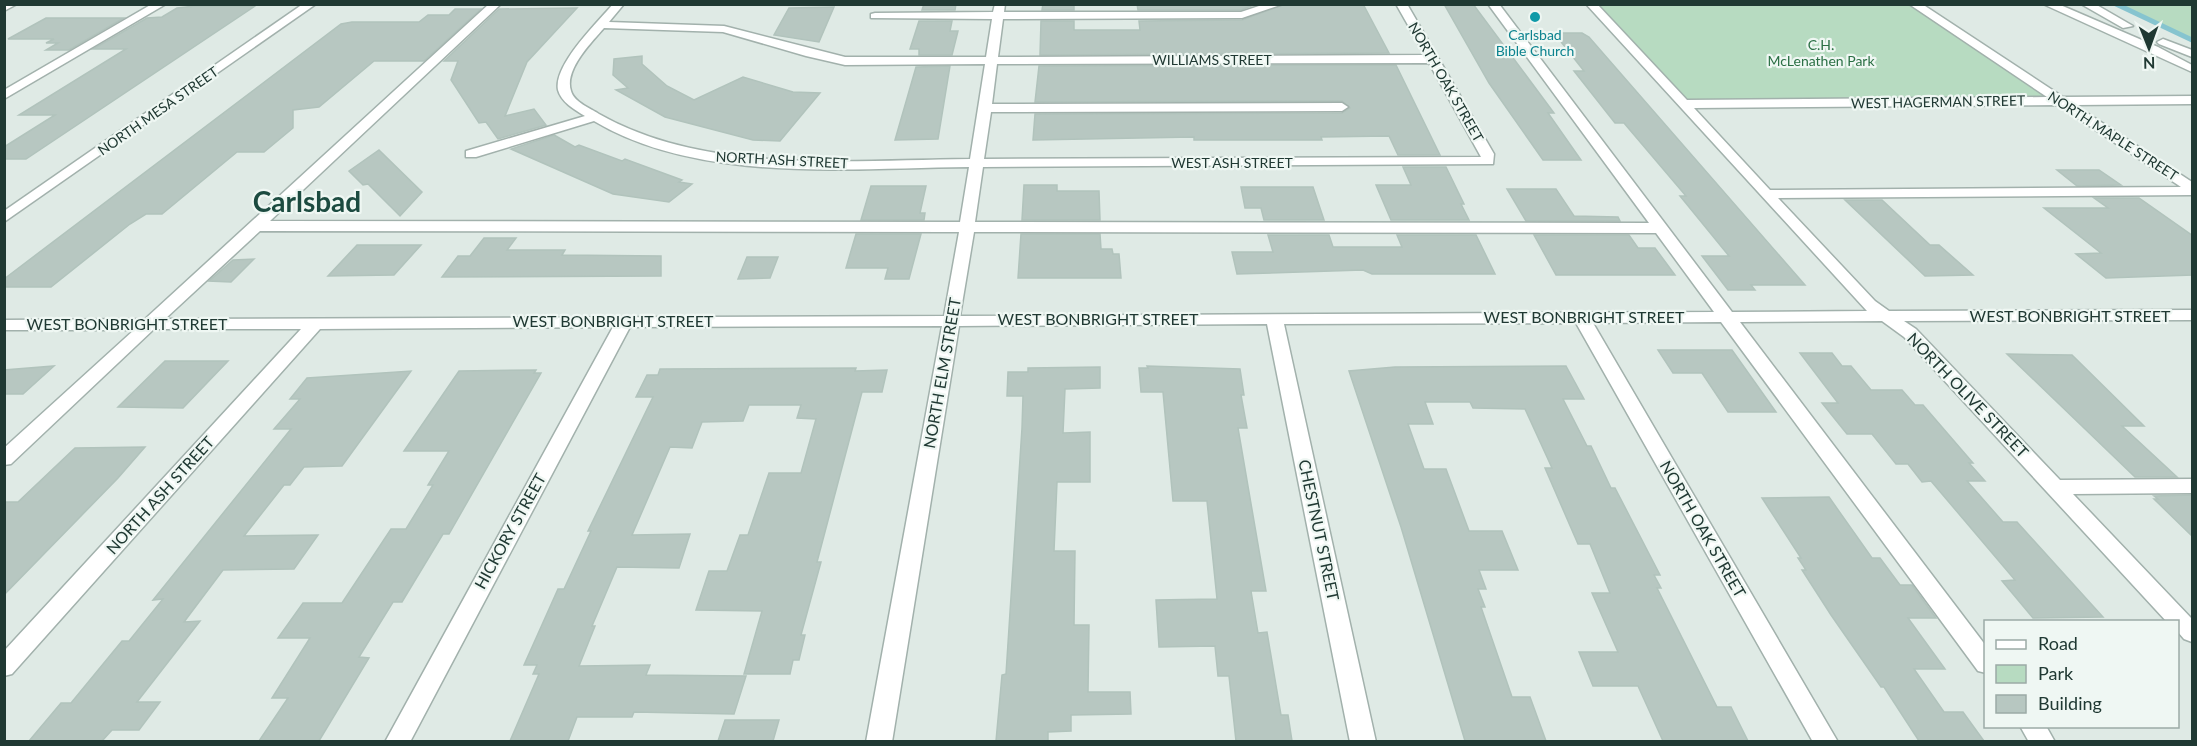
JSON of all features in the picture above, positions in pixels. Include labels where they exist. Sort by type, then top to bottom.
[{"type":"street","points":[[4,8],[12,4]]},
{"type":"street","points":[[4,94],[161,4]]},
{"type":"street","name":"NORTH MESA STREET","points":[[4,218],[311,4]]},
{"type":"street","points":[[4,459],[259,226],[357,131],[496,4]]},
{"type":"street","name":"NORTH ASH STREET","points":[[619,4],[573,60],[564,78],[564,90],[572,102],[610,126],[670,148],[730,160],[802,164],[976,164]]},
{"type":"street","points":[[875,16],[999,10],[1242,15],[1278,4]]},
{"type":"street","name":"NORTH OAK STREET","points":[[1401,4],[1487,154],[1488,161]]},
{"type":"street","points":[[1493,4],[1984,661]]},
{"type":"street","name":"NORTH OLIVE STREET","points":[[1591,4],[1869,305],[1910,333],[2193,633]]},
{"type":"street","name":"NORTH MAPLE STREET","points":[[1914,4],[2193,190]]},
{"type":"street","points":[[2048,4],[2193,69]]},
{"type":"street","points":[[2086,4],[2150,37],[2193,54]]},
{"type":"street","name":"NORTH ELM STREET","points":[[879,741],[967,228],[999,10]]},
{"type":"street","name":"WILLIAMS STREET","points":[[602,25],[724,29],[810,54],[845,61],[1434,59]]},
{"type":"street","name":"WEST HAGERMAN STREET","points":[[1683,104],[2193,100]]},
{"type":"street","points":[[984,108],[1342,107]]},
{"type":"street","points":[[471,154],[595,117]]},
{"type":"street","name":"WEST ASH STREET","points":[[976,164],[1488,161]]},
{"type":"street","points":[[1766,194],[2193,190]]},
{"type":"street","points":[[259,226],[1660,228]]},
{"type":"street","name":"WEST BONBRIGHT STREET","points":[[4,325],[2193,315]]},
{"type":"street","name":"NORTH OAK STREET","points":[[1581,317],[1826,741]]},
{"type":"street","name":"CHESTNUT STREET","points":[[1274,318],[1363,741]]},
{"type":"street","name":"HICKORY STREET","points":[[397,741],[625,321]]},
{"type":"street","name":"NORTH ASH STREET","points":[[4,667],[316,323]]},
{"type":"street","points":[[2055,487],[2193,486]]},
{"type":"street","points":[[2033,728],[2043,741]]},
{"type":"green space","name":"C.H. McLenathen Park","points":[[1591,5],[1914,5],[2060,100],[1683,104]]},
{"type":"green space","points":[[2116,5],[2192,5],[2192,40]]},
{"type":"building","points":[[924,4],[956,4],[955,10],[922,10]]},
{"type":"building","points":[[1043,4],[1074,4],[1074,10],[1042,10]]},
{"type":"building","points":[[1137,4],[1256,4],[1241,10],[1138,10]]},
{"type":"building","points":[[1285,4],[1363,4],[1389,53],[1040,55],[1041,21],[1074,21],[1074,30],[1140,30],[1139,21],[1242,20]]},
{"type":"building","points":[[1444,4],[1473,4],[1554,113],[1548,113],[1581,160],[1543,160],[1489,83]]},
{"type":"building","points":[[255,6],[26,159],[4,159],[4,147],[55,115],[19,115],[126,49],[93,49],[147,18],[162,17],[177,8]]},
{"type":"building","points":[[834,7],[819,42],[774,35],[789,8]]},
{"type":"building","points":[[577,8],[527,62],[505,116],[534,109],[546,125],[498,139],[486,122],[479,123],[451,80],[458,61],[444,61],[499,9]]},
{"type":"building","points":[[455,9],[481,9],[424,61],[374,61],[319,107],[293,110],[293,128],[264,152],[237,152],[162,214],[146,214],[130,224],[51,287],[4,287],[4,279],[341,24],[419,22],[428,15],[449,15]]},
{"type":"building","points":[[46,18],[124,18],[69,50],[46,50],[58,43],[46,43],[54,39],[8,39]]},
{"type":"building","points":[[919,21],[952,21],[950,31],[958,31],[952,55],[919,55],[919,49],[910,49]]},
{"type":"building","points":[[1554,33],[1582,33],[1589,37],[1805,285],[1751,285],[1755,290],[1728,290],[1702,256],[1729,256],[1680,196],[1686,196],[1624,123],[1615,123],[1574,71],[1584,71]]},
{"type":"building","points":[[642,56],[642,64],[667,86],[694,100],[743,77],[793,92],[820,93],[780,141],[753,140],[665,117],[616,90],[628,88],[613,75],[614,59]]},
{"type":"building","points":[[1396,65],[1440,155],[1398,155],[1389,136],[1321,137],[1322,140],[1194,140],[1194,137],[1033,140],[1035,114],[1342,113],[1350,108],[1342,101],[1035,102],[1039,66]]},
{"type":"building","points":[[950,66],[938,139],[895,140],[916,67]]},
{"type":"building","points":[[554,135],[575,147],[579,145],[622,161],[625,159],[682,180],[679,182],[692,184],[669,202],[613,194],[511,149]]},
{"type":"building","points":[[379,150],[422,192],[400,216],[368,184],[363,185],[349,171]]},
{"type":"building","points":[[1403,167],[1446,167],[1469,220],[1391,220],[1376,185],[1411,185]]},
{"type":"building","points":[[2057,170],[2099,170],[2121,185],[2077,186]]},
{"type":"building","points":[[1024,185],[1057,185],[1057,191],[1099,191],[1100,220],[1022,220]]},
{"type":"building","points":[[871,186],[926,186],[920,213],[925,213],[924,220],[861,220]]},
{"type":"building","points":[[1241,187],[1313,187],[1324,220],[1264,220],[1261,208],[1245,208]]},
{"type":"building","points":[[1507,189],[1556,189],[1574,216],[1618,217],[1620,221],[1526,221]]},
{"type":"building","points":[[2094,198],[2139,198],[2193,236],[2193,275],[2106,278],[2076,254],[2101,253],[2044,208],[2108,208]]},
{"type":"building","points":[[1845,200],[1882,200],[1930,245],[1939,245],[1973,275],[1925,276]]},
{"type":"building","points":[[856,234],[921,234],[909,279],[885,279],[888,268],[846,268]]},
{"type":"building","points":[[1021,234],[1100,234],[1101,249],[1112,249],[1113,254],[1119,254],[1121,278],[1018,278]]},
{"type":"building","points":[[1268,235],[1329,235],[1333,247],[1402,247],[1397,235],[1476,235],[1495,274],[1372,274],[1363,270],[1237,274],[1232,252],[1273,252]]},
{"type":"building","points":[[1534,235],[1629,235],[1638,248],[1655,248],[1675,275],[1556,275]]},
{"type":"building","points":[[484,238],[516,238],[507,250],[565,250],[562,255],[661,256],[661,276],[442,277],[458,256],[470,256]]},
{"type":"building","points":[[357,245],[421,245],[394,275],[328,276]]},
{"type":"building","points":[[747,257],[778,257],[770,278],[738,279]]},
{"type":"building","points":[[254,259],[231,282],[209,281],[233,260]]},
{"type":"building","points":[[1658,350],[1732,350],[1776,412],[1728,412],[1702,373],[1673,373]]},
{"type":"building","points":[[1800,353],[1832,353],[1842,366],[1851,366],[1871,390],[1902,390],[1915,405],[1923,405],[1973,463],[1969,463],[1985,481],[1967,481],[2003,522],[2017,522],[2103,617],[2033,618],[2002,581],[2015,580],[1931,481],[1922,482],[1908,464],[1896,464],[1872,434],[1847,434],[1822,403],[1838,403]]},
{"type":"building","points":[[2007,354],[2072,355],[2144,426],[2122,426],[2177,477],[2135,477]]},
{"type":"building","points":[[165,361],[228,361],[183,408],[118,407]]},
{"type":"building","points":[[54,366],[23,394],[4,394],[4,370]]},
{"type":"building","points":[[1147,366],[1240,369],[1244,395],[1241,395],[1247,428],[1238,428],[1266,591],[1251,591],[1258,633],[1267,632],[1281,715],[1288,715],[1292,741],[1236,741],[1229,676],[1218,676],[1215,646],[1159,647],[1156,600],[1217,599],[1207,501],[1173,501],[1163,392],[1141,392],[1139,368],[1148,368]]},
{"type":"building","points":[[1566,366],[1584,399],[1563,399],[1587,446],[1591,446],[1611,488],[1615,488],[1660,575],[1654,575],[1661,588],[1657,588],[1717,707],[1731,707],[1748,741],[1663,741],[1638,686],[1593,686],[1579,652],[1618,652],[1592,593],[1610,593],[1590,544],[1578,544],[1545,468],[1552,468],[1525,409],[1473,408],[1470,402],[1425,402],[1433,424],[1408,424],[1424,469],[1446,469],[1469,531],[1502,531],[1518,570],[1479,570],[1486,589],[1478,589],[1485,607],[1481,607],[1512,697],[1530,697],[1546,741],[1465,741],[1401,527],[1349,371],[1395,367]]},
{"type":"building","points":[[1100,367],[1100,388],[1065,389],[1063,433],[1090,432],[1090,482],[1057,482],[1054,551],[1075,551],[1074,625],[1089,625],[1088,692],[1130,692],[1131,714],[1071,715],[1071,731],[1048,732],[1048,741],[996,741],[1002,675],[1006,674],[1022,428],[1023,396],[1007,396],[1008,372],[1028,372],[1028,368]]},
{"type":"building","points":[[856,368],[855,371],[887,370],[882,392],[862,392],[817,562],[821,562],[801,635],[805,635],[799,660],[793,660],[790,674],[744,674],[762,611],[696,610],[709,571],[727,571],[740,535],[748,535],[769,473],[801,473],[816,419],[797,418],[801,405],[749,405],[743,421],[702,422],[692,448],[670,447],[632,535],[690,534],[679,568],[617,567],[592,626],[595,626],[579,666],[650,665],[646,675],[746,676],[734,714],[634,712],[632,717],[577,717],[568,741],[510,741],[539,674],[533,674],[537,665],[524,665],[558,589],[564,589],[591,531],[588,531],[653,397],[636,397],[647,375],[658,375],[660,369]]},
{"type":"building","points":[[536,370],[534,373],[541,373],[449,534],[443,534],[402,602],[393,602],[359,657],[369,658],[319,741],[259,741],[288,698],[272,698],[310,638],[278,638],[303,603],[342,603],[391,529],[406,529],[433,485],[428,485],[449,451],[404,451],[459,371]]},
{"type":"building","points":[[411,371],[342,466],[304,467],[290,485],[284,485],[244,536],[318,535],[294,569],[223,570],[184,622],[200,621],[137,702],[160,702],[139,730],[112,730],[102,741],[29,741],[61,703],[71,703],[122,641],[129,641],[163,599],[153,600],[291,429],[274,429],[300,399],[290,399],[307,378]]},
{"type":"building","points":[[145,447],[118,478],[4,595],[4,502],[18,502],[75,448]]},
{"type":"building","points":[[2193,495],[2193,537],[2154,499],[2158,499],[2154,496]]},
{"type":"building","points":[[1829,497],[1872,558],[1880,558],[1900,585],[1912,585],[1936,618],[1908,618],[1945,669],[1914,669],[1944,712],[1963,712],[1984,741],[1919,741],[1884,687],[1881,687],[1831,615],[1802,570],[1806,570],[1798,558],[1801,558],[1762,498]]},
{"type":"building","points":[[725,720],[779,720],[773,741],[718,741]]},
{"type":"waterway","points":[[2116,4],[2192,40]]},
{"type":"place","name":"Carlsbad Bible Church","points":[[1535,17]]},
{"type":"district","name":"Carlsbad","points":[[307,202]]}]
